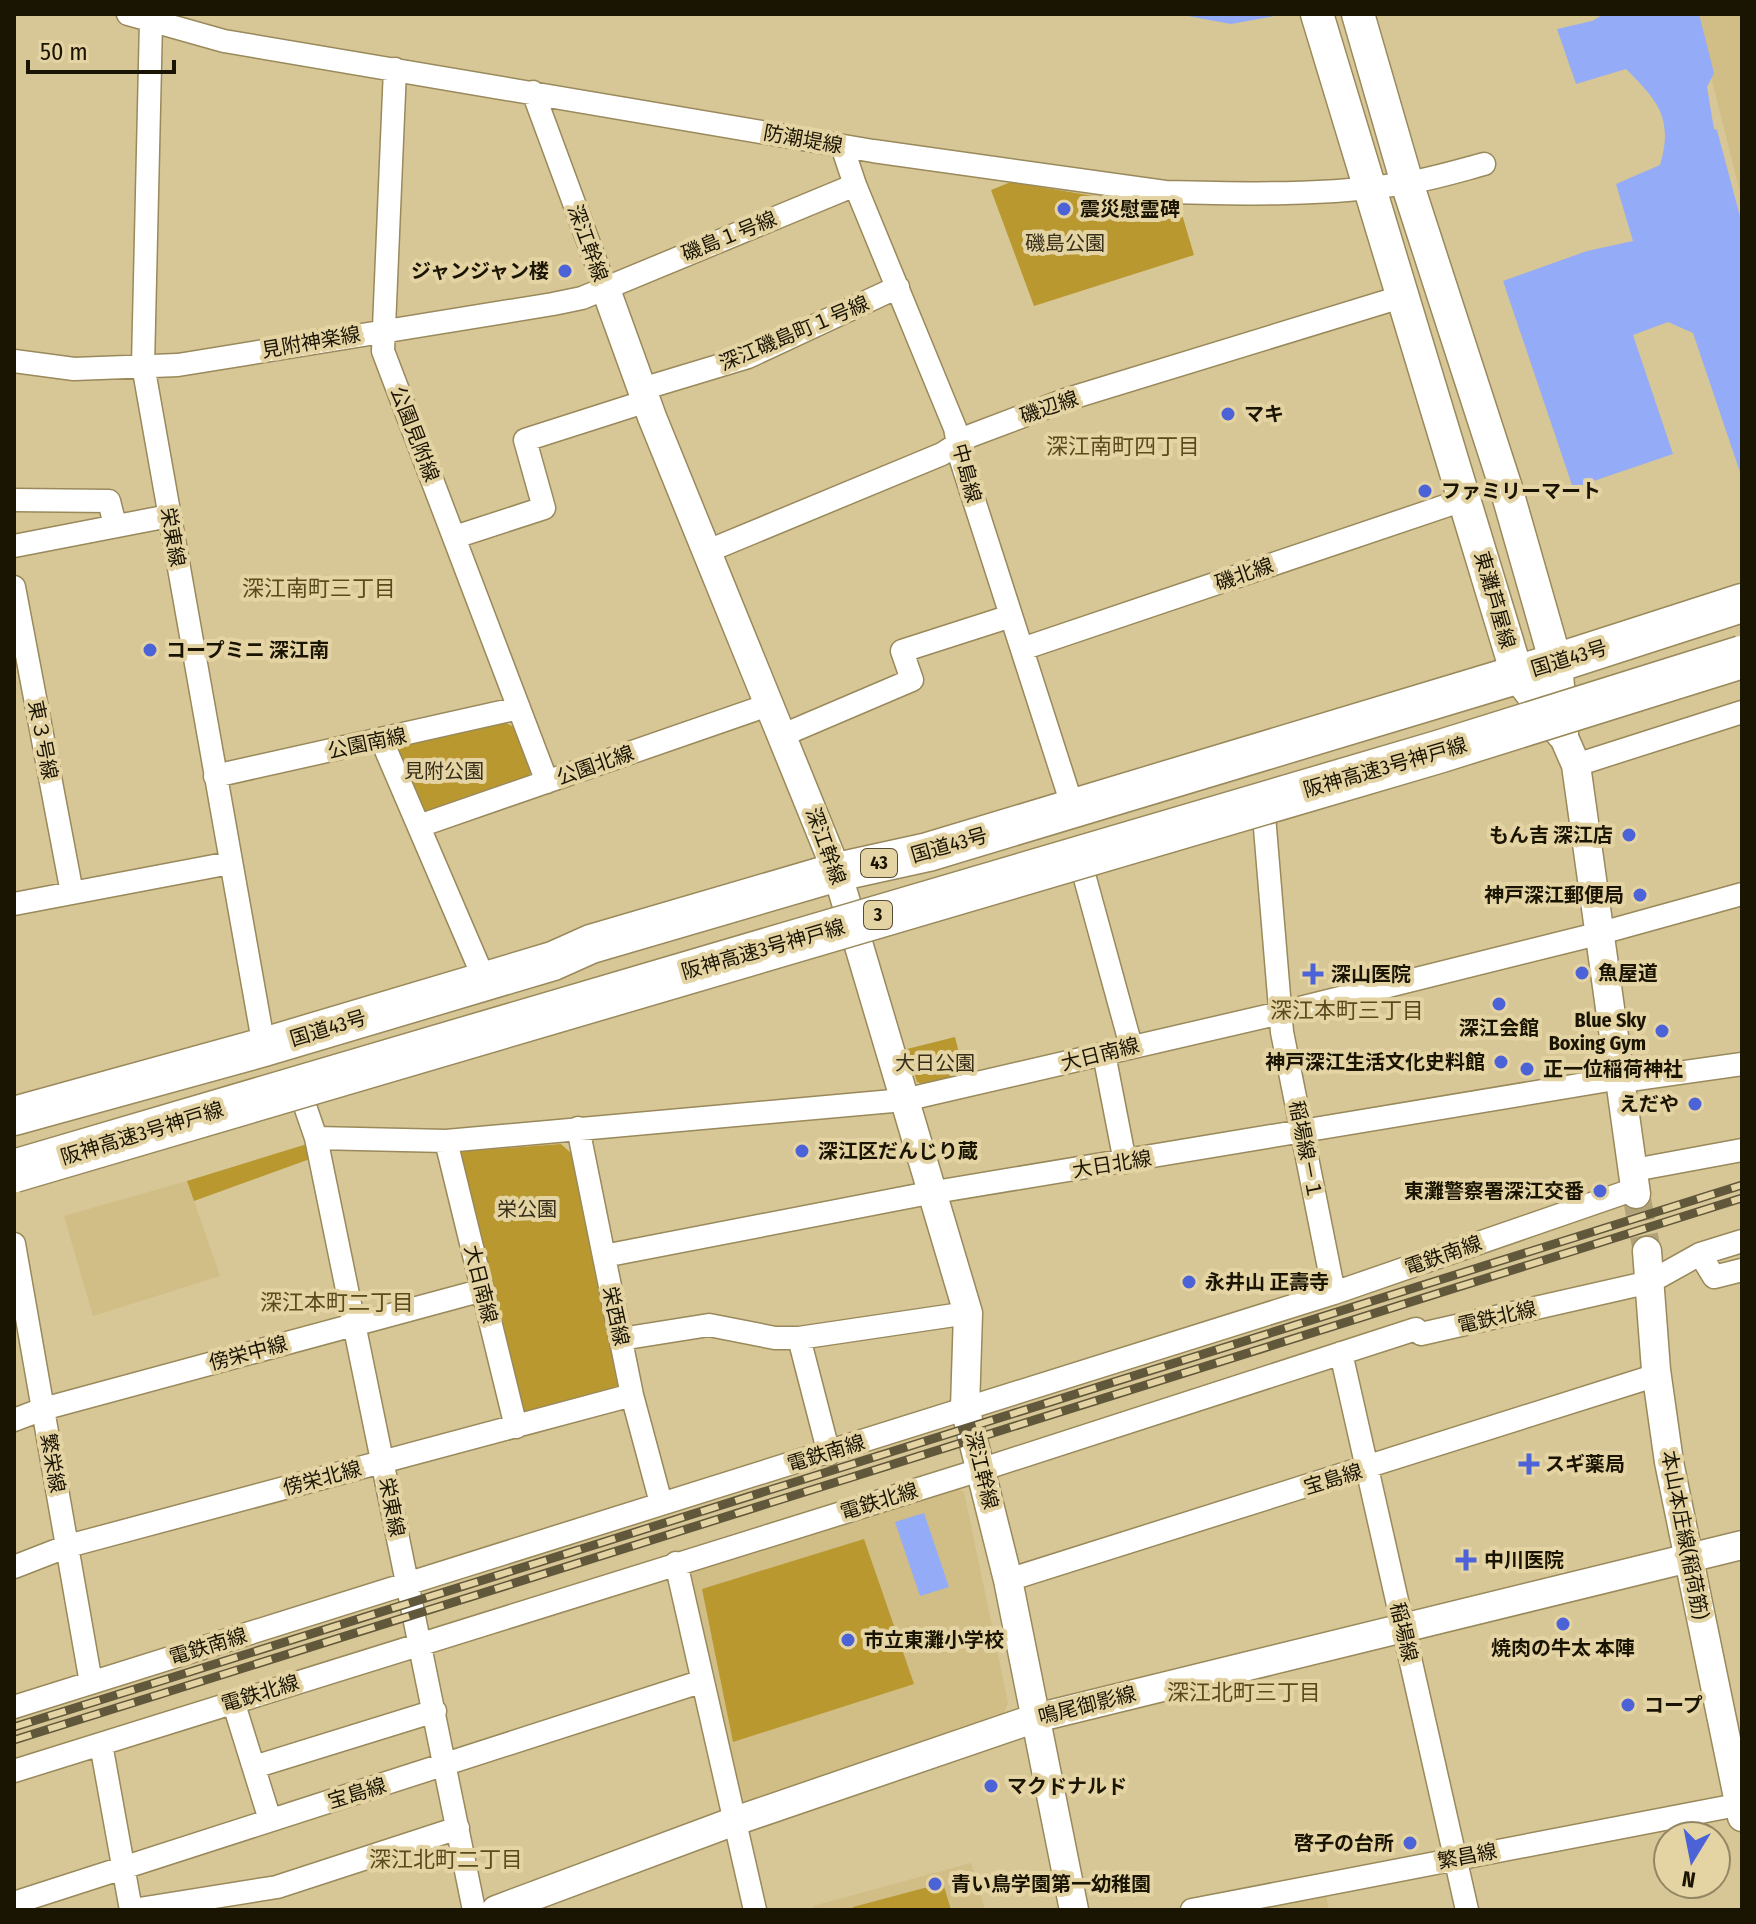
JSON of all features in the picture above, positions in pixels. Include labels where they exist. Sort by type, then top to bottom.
[{"type":"highway","name":"国道43号","points":[[14,1116],[264,1047],[553,961],[591,944],[837,872],[928,852],[1556,663],[1742,603]]},
{"type":"highway","name":"阪神高速3号神戸線","points":[[14,1141],[1430,725],[1742,627]]},
{"type":"highway","name":"阪神高速3号神戸線","points":[[14,1171],[1438,752],[1742,657]]},
{"type":"highway","points":[[14,1188],[310,1122],[857,941],[1264,816],[1569,749],[1742,675]]},
{"type":"main road","name":"東灘芦屋線","points":[[1317,14],[1517,674],[1569,749]]},
{"type":"main road","name":"東灘芦屋線","points":[[1358,14],[1407,183],[1506,488],[1556,663],[1569,749]]},
{"type":"street","name":"防潮堤線","points":[[128,14],[224,41],[842,146],[1165,192],[1211,194],[1368,187],[1407,183],[1484,164]]},
{"type":"street","name":"栄東線","points":[[151,22],[143,365],[264,1047]]},
{"type":"street","name":"公園見附線","points":[[395,69],[383,351],[547,782]]},
{"type":"street","name":"深江幹線","points":[[533,92],[644,395],[837,872],[929,1193],[968,1313],[965,1408],[983,1469],[1008,1580],[1074,1910]]},
{"type":"street","name":"中島線","points":[[842,146],[855,185],[955,428],[1073,808]]},
{"type":"street","name":"磯島１号線","points":[[605,287],[855,185]]},
{"type":"street","name":"見附神楽線","points":[[14,361],[74,369],[178,365],[382,329],[553,304],[582,298],[605,287]]},
{"type":"street","name":"深江磯島町１号線","points":[[455,537],[544,508],[525,440],[748,357],[898,287]]},
{"type":"street","name":"磯辺線","points":[[708,551],[942,454],[970,436],[1068,399],[1404,296]]},
{"type":"street","name":"磯北線","points":[[1022,649],[1466,499]]},
{"type":"street","points":[[14,500],[109,501],[115,525]]},
{"type":"street","points":[[14,546],[169,516]]},
{"type":"street","name":"東３号線","points":[[14,587],[72,893]]},
{"type":"street","points":[[783,735],[912,680],[902,651],[1011,616]]},
{"type":"street","name":"公園北線","points":[[419,826],[771,704]]},
{"type":"street","name":"公園南線","points":[[215,776],[519,708]]},
{"type":"street","points":[[1635,1184],[1601,933],[1569,749],[1742,712]]},
{"type":"street","points":[[382,741],[485,981]]},
{"type":"street","name":"稲場線－１","points":[[1264,816],[1280,1013],[1334,1293]]},
{"type":"street","points":[[14,904],[230,863]]},
{"type":"street","points":[[1083,871],[1131,1046]]},
{"type":"street","name":"大日南線","points":[[310,1122],[446,1141],[904,1100],[1280,1013],[1601,933],[1742,894]]},
{"type":"street","points":[[1104,1054],[1125,1162]]},
{"type":"street","name":"大日北線","points":[[604,1256],[929,1193],[1302,1130],[1742,1064]]},
{"type":"street","name":"栄東線","points":[[310,1122],[474,1910]]},
{"type":"street","name":"栄西線","points":[[578,1128],[632,1395],[661,1503]]},
{"type":"street","name":"大日南線","points":[[446,1141],[516,1427]]},
{"type":"street","name":"電鉄南線","points":[[14,1707],[661,1503],[829,1454],[965,1408],[1334,1293],[1635,1184],[1742,1150]]},
{"type":"street","name":"電鉄北線","points":[[14,1771],[983,1469],[1416,1329],[1421,1334],[1650,1282],[1700,1254],[1742,1241]]},
{"type":"street","name":"繁栄線","points":[[14,1244],[91,1683]]},
{"type":"street","name":"本山本庄線(稲荷筋)","points":[[1647,1251],[1657,1375],[1669,1462],[1741,1808]]},
{"type":"street","points":[[1700,1254],[1714,1277],[1742,1270]]},
{"type":"street","name":"傍栄中線","points":[[14,1420],[43,1409],[483,1290]]},
{"type":"street","points":[[621,1339],[709,1325],[775,1338],[799,1338],[968,1313]]},
{"type":"street","points":[[799,1338],[829,1454]]},
{"type":"street","name":"稲場線","points":[[1341,1353],[1467,1910]]},
{"type":"street","name":"宝島線","points":[[1008,1580],[1657,1375]]},
{"type":"street","name":"傍栄北線","points":[[14,1567],[68,1546],[632,1395]]},
{"type":"street","name":"鳴尾御影線","points":[[496,1910],[735,1821],[1036,1718],[1742,1545]]},
{"type":"street","points":[[676,1563],[700,1682],[755,1910]]},
{"type":"street","name":"宝島線","points":[[14,1903],[123,1865],[700,1682]]},
{"type":"street","points":[[233,1701],[270,1820]]},
{"type":"street","points":[[254,1767],[435,1711]]},
{"type":"street","points":[[101,1744],[132,1910],[277,1887],[458,1828]]},
{"type":"street","name":"繁昌線","points":[[1192,1910],[1455,1858],[1741,1808]]},
{"type":"shaded area","points":[[1696,14],[1742,14],[1742,200],[1697,21]]},
{"type":"shaded area","points":[[187,1181],[220,1276],[93,1316],[64,1216]]},
{"type":"shaded area","name":"市立東灘小学校","points":[[951,1485],[964,1492],[1008,1703],[1003,1714],[748,1802],[735,1798],[687,1577],[690,1567]]},
{"type":"shaded area","name":"青い鳥学園第一幼稚園","points":[[971,1863],[985,1910],[814,1910],[813,1906]]},
{"type":"shaded area","points":[[1325,1890],[1329,1910],[1225,1910]]},
{"type":"green space","name":"磯島公園","points":[[1011,182],[1181,211],[1194,255],[1034,306],[991,190]]},
{"type":"green space","name":"見附公園","points":[[502,721],[518,729],[532,769],[529,780],[432,813],[422,810],[398,752],[403,745]]},
{"type":"green space","name":"大日公園","points":[[955,1037],[965,1077],[928,1086],[917,1082],[907,1049]]},
{"type":"green space","points":[[307,1144],[310,1159],[194,1201],[187,1181]]},
{"type":"green space","name":"栄公園","points":[[561,1144],[572,1154],[622,1382],[616,1393],[519,1419],[455,1152]]},
{"type":"green space","points":[[864,1539],[914,1684],[733,1742],[702,1589]]},
{"type":"green space","points":[[943,1883],[951,1910],[854,1910],[853,1907]]},
{"type":"water","points":[[1177,14],[1285,14],[1231,24]]},
{"type":"water","points":[[1604,14],[1699,14],[1714,73],[1707,87],[1714,129],[1717,130],[1742,224],[1742,478],[1693,333],[1668,322],[1633,335],[1673,454],[1573,488],[1503,281],[1587,251],[1633,241],[1616,184],[1660,165],[1664,149],[1664,122],[1654,101],[1626,69],[1576,84],[1557,29],[1592,21]]},
{"type":"water","points":[[924,1513],[949,1587],[920,1596],[895,1522]]},
{"type":"tunnel","points":[[1636,1194],[1647,1251]]},
{"type":"railway","points":[[14,1727],[1742,1185]]},
{"type":"railway","points":[[14,1740],[1742,1198]]},
{"type":"place","name":"震災慰霊碑","points":[[1064,209]]},
{"type":"place","name":"ジャンジャン楼","points":[[565,271]]},
{"type":"place","name":"マキ","points":[[1228,414]]},
{"type":"place","name":"ファミリーマート","points":[[1425,491]]},
{"type":"place","name":"コープミニ 深江南","points":[[150,650]]},
{"type":"place","name":"もん吉 深江店","points":[[1629,835]]},
{"type":"place","name":"神戸深江郵便局","points":[[1640,895]]},
{"type":"place","name":"魚屋道","points":[[1582,973]]},
{"type":"place","name":"深山医院","points":[[1313,974]]},
{"type":"place","name":"深江会館","points":[[1499,1004]]},
{"type":"place","name":"Blue Sky Boxing Gym","points":[[1662,1031]]},
{"type":"place","name":"神戸深江生活文化史料館","points":[[1501,1062]]},
{"type":"place","name":"正一位稲荷神社","points":[[1527,1069]]},
{"type":"place","name":"えだや","points":[[1695,1104]]},
{"type":"place","name":"深江区だんじり蔵","points":[[802,1151]]},
{"type":"place","name":"東灘警察署深江交番","points":[[1600,1191]]},
{"type":"place","name":"永井山 正壽寺","points":[[1189,1282]]},
{"type":"place","name":"スギ薬局","points":[[1529,1464]]},
{"type":"place","name":"中川医院","points":[[1466,1560]]},
{"type":"place","name":"焼肉の牛太 本陣","points":[[1563,1624]]},
{"type":"place","name":"市立東灘小学校","points":[[848,1640]]},
{"type":"place","name":"コープ","points":[[1628,1705]]},
{"type":"place","name":"マクドナルド","points":[[991,1786]]},
{"type":"place","name":"啓子の台所","points":[[1410,1843]]},
{"type":"place","name":"青い鳥学園第一幼稚園","points":[[935,1884]]},
{"type":"district","name":"深江南町四丁目","points":[[1123,446]]},
{"type":"district","name":"深江南町三丁目","points":[[319,588]]},
{"type":"district","name":"深江本町三丁目","points":[[1347,1010]]},
{"type":"district","name":"深江本町二丁目","points":[[337,1302]]},
{"type":"district","name":"深江北町三丁目","points":[[1244,1692]]},
{"type":"district","name":"深江北町二丁目","points":[[446,1859]]}]
